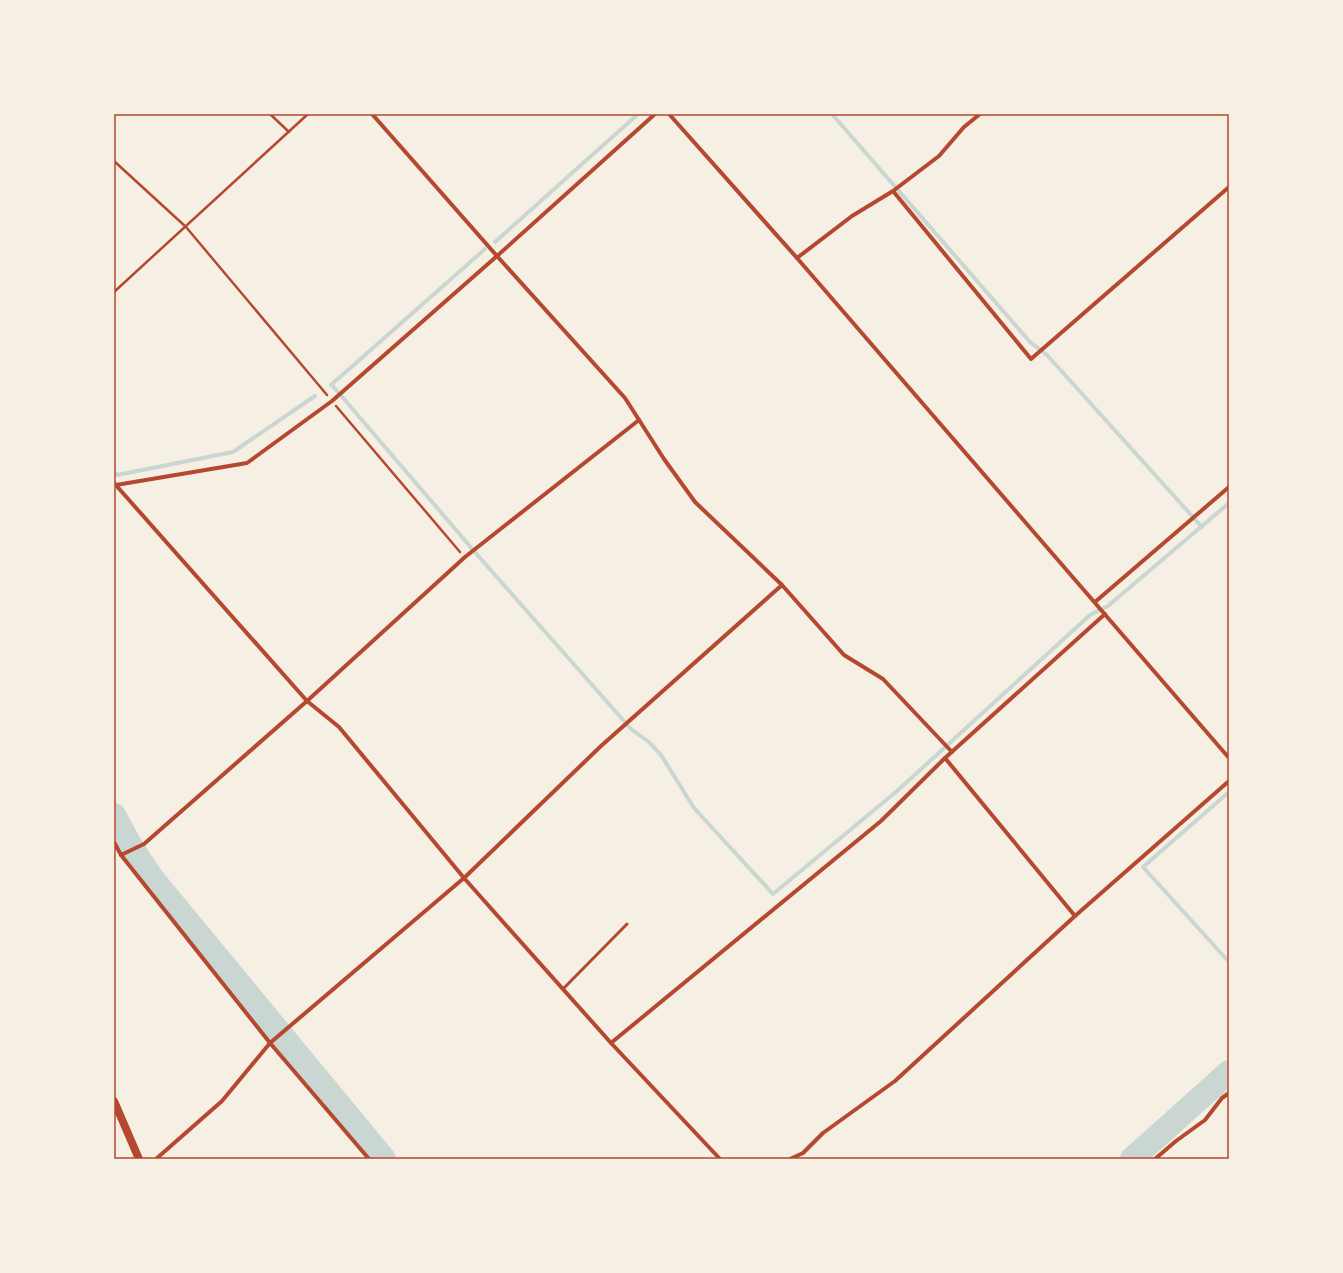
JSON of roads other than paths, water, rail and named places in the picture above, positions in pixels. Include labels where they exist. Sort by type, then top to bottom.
[{"type":"main road","points":[[114,1101],[139,1159]]},
{"type":"street","points":[[372,114],[625,398],[664,459],[695,502],[782,585],[844,655],[884,679],[952,752]]},
{"type":"street","points":[[115,484],[247,462],[332,401],[497,256],[655,114]]},
{"type":"street","points":[[669,114],[797,258],[1229,758]]},
{"type":"street","points":[[797,258],[852,216],[893,191],[939,156],[964,127],[980,114]]},
{"type":"street","points":[[893,191],[1031,359],[1229,187]]},
{"type":"street","points":[[121,855],[144,844],[307,701],[465,556],[639,420]]},
{"type":"street","points":[[115,484],[307,701],[339,727],[464,878],[610,1042],[720,1159]]},
{"type":"street","points":[[1095,602],[1229,487]]},
{"type":"street","points":[[156,1159],[222,1101],[270,1043],[464,878],[601,746],[782,585]]},
{"type":"street","points":[[610,1042],[880,821],[945,758],[1105,614]]},
{"type":"street","points":[[945,758],[1075,916]]},
{"type":"street","points":[[790,1159],[803,1153],[823,1133],[895,1081],[1075,916],[1229,781]]},
{"type":"street","points":[[114,842],[121,855],[270,1043],[369,1159]]},
{"type":"street","points":[[1154,1159],[1205,1120],[1222,1098],[1229,1093]]},
{"type":"lane","points":[[563,989],[627,924]]},
{"type":"waterway","points":[[495,242],[638,114]]},
{"type":"waterway","points":[[832,114],[1030,342],[1047,355],[1202,527]]},
{"type":"waterway","points":[[331,385],[485,249]]},
{"type":"waterway","points":[[332,385],[480,558],[631,729],[649,742],[661,755],[694,808],[773,894],[897,791],[1090,615],[1108,606],[1229,503]]},
{"type":"waterway","points":[[114,472],[117,475],[233,452],[315,396]]},
{"type":"waterway","points":[[1229,792],[1143,867],[1229,962]]},
{"type":"waterway","points":[[114,815],[129,843],[152,878],[384,1159]]},
{"type":"waterway","points":[[1132,1159],[1229,1072]]}]
